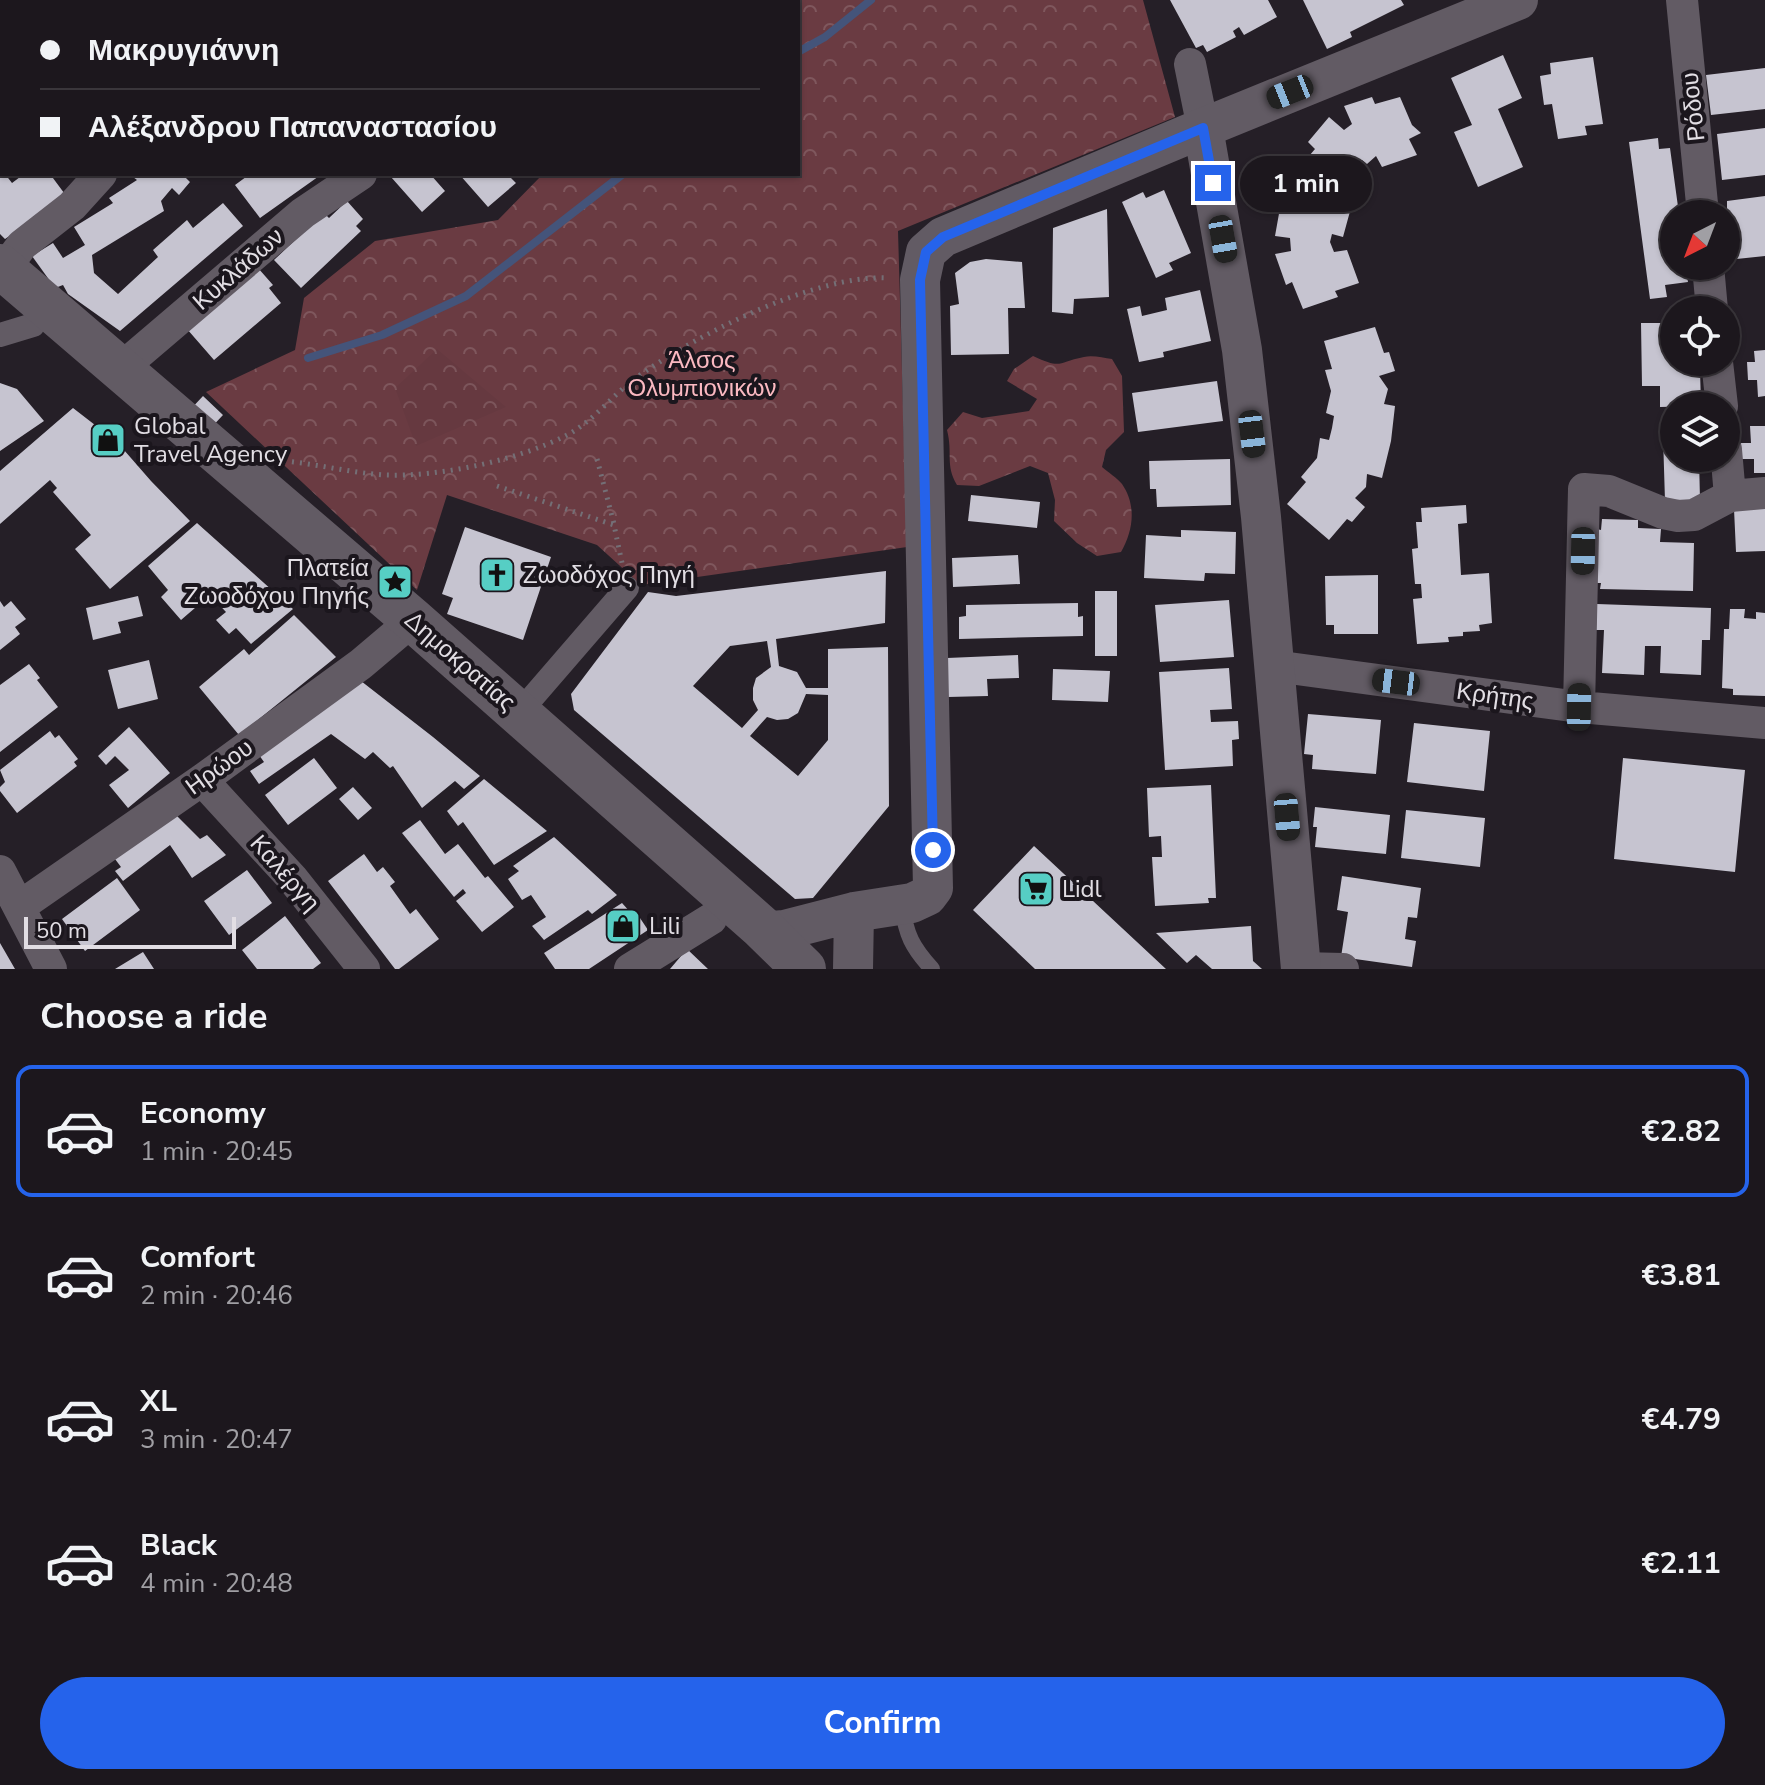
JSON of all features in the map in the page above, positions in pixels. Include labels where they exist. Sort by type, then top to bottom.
[{"type":"main road","name":"Δημοκρατίας","points":[[1,276],[17,330],[403,629],[519,713],[761,948]]},
{"type":"main road","name":"Δημοκρατίας","points":[[1,276],[226,461],[711,919],[804,969]]},
{"type":"street","points":[[761,948],[773,931],[854,912],[902,905],[927,896],[933,888],[920,280],[926,252],[943,237],[1518,0]]},
{"type":"street","name":"Ρόδου","points":[[1682,0],[1702,200]]},
{"type":"street","points":[[1190,64],[1242,350],[1261,517],[1301,968],[1343,969]]},
{"type":"street","points":[[1,276],[22,245],[72,206],[99,176]]},
{"type":"street","name":"Κυκλάδων","points":[[119,370],[303,213],[358,176]]},
{"type":"street","points":[[1728,472],[1730,496]]},
{"type":"street","points":[[1579,707],[1584,489],[1609,491],[1678,516],[1694,515],[1730,496],[1765,493]]},
{"type":"street","points":[[519,713],[627,588]]},
{"type":"street","name":"Ηρώου","points":[[19,907],[202,780],[403,629]]},
{"type":"street","name":"Κρήτης","points":[[1274,666],[1579,707],[1765,723]]},
{"type":"street","name":"Καλέργη","points":[[202,780],[292,878],[364,969]]},
{"type":"street","points":[[0,871],[51,969]]},
{"type":"street","points":[[853,969],[854,912]]},
{"type":"street","points":[[630,969],[711,919]]},
{"type":"lane","points":[[902,905],[906,929],[915,951],[932,969]]},
{"type":"path","points":[[226,461],[262,459],[299,462],[386,475],[435,473],[487,463],[569,434],[632,381],[690,342],[750,314],[842,283],[880,278],[920,280]]},
{"type":"path","points":[[597,459],[627,588]]},
{"type":"path","points":[[497,486],[614,525]]},
{"type":"green space","name":"Άλσος Ολυμπιονικών","points":[[800,0],[1143,0],[1175,117],[898,231],[907,547],[641,585],[597,545],[447,495],[417,590],[206,392],[295,350],[304,298],[375,241],[498,220],[541,176],[800,176]]},
{"type":"green space","points":[[437,349],[506,407],[416,446],[395,388]]},
{"type":"green space","points":[[1033,356],[1055,364],[1087,356],[1112,359],[1122,376],[1124,432],[1106,450],[1102,467],[1122,484],[1130,501],[1131,527],[1121,552],[1097,556],[1077,543],[1054,521],[1055,500],[1048,473],[1030,466],[979,486],[957,485],[953,478],[947,430],[963,412],[982,418],[1029,411],[1037,399],[1007,381],[1014,369]]},
{"type":"building","points":[[1170,0],[1268,0],[1277,17],[1244,35],[1239,27],[1233,31],[1236,37],[1207,52],[1203,45],[1196,48]]},
{"type":"building","points":[[1303,0],[1401,0],[1404,5],[1350,32],[1352,37],[1327,49]]},
{"type":"building","points":[[1503,55],[1522,98],[1498,109],[1523,167],[1478,187],[1454,132],[1472,125],[1451,78]]},
{"type":"building","points":[[1593,57],[1603,124],[1585,126],[1587,135],[1558,139],[1552,104],[1544,105],[1540,76],[1551,74],[1550,63]]},
{"type":"building","points":[[1765,68],[1765,109],[1711,115],[1706,75]]},
{"type":"building","points":[[1372,97],[1375,104],[1400,97],[1412,125],[1421,133],[1409,139],[1417,155],[1382,167],[1376,156],[1367,164],[1362,160],[1357,165],[1372,179],[1352,204],[1343,237],[1332,234],[1330,242],[1334,252],[1347,250],[1359,283],[1335,291],[1338,297],[1303,309],[1292,282],[1286,285],[1275,254],[1291,251],[1290,238],[1275,236],[1280,208],[1286,211],[1294,182],[1305,185],[1307,179],[1298,169],[1315,149],[1308,142],[1329,117],[1344,130],[1352,124],[1344,106]]},
{"type":"building","points":[[1765,128],[1765,175],[1722,180],[1717,134]]},
{"type":"building","points":[[1658,138],[1659,149],[1670,148],[1677,200],[1660,200],[1660,280],[1688,282],[1665,285],[1667,296],[1660,298],[1650,299],[1629,142]]},
{"type":"building","points":[[0,176],[7,176],[12,183],[21,176],[51,176],[67,197],[5,239],[0,234]]},
{"type":"building","points":[[132,176],[184,176],[190,182],[179,195],[172,188],[161,201],[164,211],[92,255],[94,273],[118,294],[158,257],[153,250],[187,220],[193,228],[223,203],[243,226],[120,331],[68,294],[63,285],[55,288],[32,256],[53,243],[63,258],[85,245],[74,227],[113,203],[109,198],[137,180]]},
{"type":"building","points":[[247,176],[319,176],[260,218],[235,185]]},
{"type":"building","points":[[432,176],[445,191],[422,212],[391,177]]},
{"type":"building","points":[[461,176],[514,176],[511,178],[516,183],[488,207]]},
{"type":"building","points":[[1164,190],[1191,253],[1169,263],[1173,270],[1156,278],[1122,202],[1143,192],[1146,198]]},
{"type":"building","points":[[1765,196],[1765,256],[1740,259],[1740,200],[1735,200]]},
{"type":"building","points":[[347,201],[363,219],[356,226],[361,231],[301,288],[274,260],[324,213],[329,218]]},
{"type":"building","points":[[1107,209],[1109,297],[1074,299],[1073,314],[1052,312],[1053,228]]},
{"type":"building","points":[[986,259],[1022,262],[1025,308],[1008,308],[1009,354],[951,355],[950,306],[959,304],[955,273],[970,262]]},
{"type":"building","points":[[258,268],[273,285],[269,288],[281,303],[214,360],[187,329]]},
{"type":"building","points":[[1200,290],[1211,341],[1163,352],[1164,357],[1139,362],[1127,309],[1140,306],[1142,316],[1167,310],[1165,298]]},
{"type":"building","points":[[1641,323],[1660,323],[1660,376],[1700,376],[1701,392],[1660,392],[1660,386],[1642,386]]},
{"type":"building","points":[[1375,327],[1384,353],[1389,352],[1395,371],[1379,376],[1388,389],[1384,404],[1395,406],[1391,441],[1382,478],[1367,474],[1366,487],[1355,498],[1365,507],[1352,522],[1347,519],[1329,540],[1287,504],[1306,482],[1301,477],[1317,458],[1320,438],[1329,440],[1332,428],[1334,416],[1326,413],[1331,391],[1325,370],[1332,369],[1324,341]]},
{"type":"building","points":[[1765,350],[1765,396],[1758,397],[1757,380],[1748,380],[1747,362],[1755,362],[1754,351]]},
{"type":"building","points":[[1217,381],[1223,421],[1138,432],[1132,393]]},
{"type":"building","points":[[0,383],[17,389],[44,421],[0,451]]},
{"type":"building","points":[[203,396],[223,415],[208,431],[189,411]]},
{"type":"building","points":[[73,408],[117,442],[190,521],[110,589],[75,549],[91,535],[53,492],[57,488],[50,480],[0,524],[0,471]]},
{"type":"building","points":[[1750,426],[1765,426],[1765,473],[1754,473],[1754,459],[1742,459],[1741,443],[1751,443]]},
{"type":"building","points":[[1230,459],[1231,505],[1157,507],[1156,489],[1150,489],[1149,461]]},
{"type":"building","points":[[1664,472],[1699,472],[1700,500],[1665,501]]},
{"type":"building","points":[[971,495],[1040,502],[1037,528],[968,521]]},
{"type":"building","points":[[1466,505],[1467,523],[1458,524],[1461,575],[1489,573],[1492,623],[1479,625],[1480,631],[1448,637],[1449,642],[1417,644],[1413,599],[1422,598],[1421,584],[1415,584],[1412,549],[1418,548],[1416,522],[1422,522],[1421,508]]},
{"type":"building","points":[[1765,508],[1765,551],[1736,552],[1734,509]]},
{"type":"building","points":[[1602,519],[1638,520],[1638,528],[1661,529],[1660,542],[1694,543],[1693,591],[1600,589],[1601,583],[1595,583],[1597,529],[1601,530]]},
{"type":"building","points":[[197,523],[293,609],[251,644],[236,628],[229,634],[216,620],[226,612],[210,595],[181,620],[161,597],[168,590],[148,566]]},
{"type":"building","name":"Ζωοδόχος Πηγή","points":[[465,527],[551,557],[523,640],[447,614],[453,598],[442,594]]},
{"type":"building","points":[[1181,530],[1236,532],[1235,574],[1205,573],[1204,581],[1144,578],[1146,535],[1181,537]]},
{"type":"building","points":[[1018,555],[1020,584],[953,587],[952,558]]},
{"type":"building","points":[[886,571],[885,623],[776,639],[779,666],[797,672],[806,688],[828,688],[828,649],[888,647],[889,806],[813,898],[795,899],[574,710],[571,694],[648,592],[676,596]],"holes":[[[767,641],[771,667],[756,678],[753,700],[758,710],[742,728],[693,686],[730,646]],[[806,694],[828,695],[828,740],[798,776],[750,736],[767,717],[788,719],[798,713]]]},
{"type":"building","points":[[1378,575],[1378,634],[1334,634],[1334,625],[1326,625],[1325,576]]},
{"type":"building","points":[[1095,591],[1117,591],[1117,656],[1095,656]]},
{"type":"building","points":[[138,596],[143,616],[118,622],[121,633],[93,640],[86,608]]},
{"type":"building","points":[[1229,600],[1234,657],[1160,662],[1155,605]]},
{"type":"building","points":[[0,601],[4,607],[11,601],[26,619],[15,627],[20,634],[0,650]]},
{"type":"building","points":[[1078,603],[1078,617],[1083,616],[1083,636],[959,639],[959,617],[966,616],[966,605]]},
{"type":"building","points":[[1597,604],[1711,608],[1710,640],[1702,640],[1701,675],[1660,673],[1661,646],[1645,646],[1644,675],[1602,673],[1604,630],[1596,630]]},
{"type":"building","points":[[1730,609],[1745,609],[1744,618],[1756,619],[1756,612],[1765,613],[1765,696],[1733,695],[1733,689],[1722,688],[1724,629],[1729,629]]},
{"type":"building","points":[[294,615],[336,657],[239,735],[199,687],[244,649],[249,655]]},
{"type":"building","points":[[1018,655],[1019,678],[987,679],[988,696],[948,697],[947,658]]},
{"type":"building","points":[[149,660],[158,699],[118,709],[108,670]]},
{"type":"building","points":[[29,664],[58,707],[0,752],[0,685]]},
{"type":"building","points":[[1229,668],[1232,709],[1210,710],[1211,722],[1238,721],[1239,739],[1232,740],[1233,766],[1165,770],[1159,672]]},
{"type":"building","points":[[1053,669],[1110,671],[1108,702],[1052,700]]},
{"type":"building","points":[[361,681],[480,776],[464,789],[455,781],[422,808],[393,766],[390,768],[373,752],[365,759],[331,734],[259,784],[250,771],[264,762],[259,755]]},
{"type":"building","points":[[1308,714],[1381,720],[1376,774],[1312,769],[1313,755],[1304,754]]},
{"type":"building","points":[[1414,723],[1490,731],[1484,791],[1407,782]]},
{"type":"building","points":[[129,727],[170,773],[128,808],[109,785],[129,770],[115,756],[106,765],[98,756]]},
{"type":"building","points":[[50,731],[55,738],[59,735],[78,759],[74,762],[77,766],[17,813],[0,791],[5,782],[0,770]]},
{"type":"building","points":[[314,758],[337,788],[288,825],[265,795]]},
{"type":"building","points":[[1623,758],[1745,770],[1735,872],[1614,859]]},
{"type":"building","points":[[484,779],[547,831],[494,865],[463,822],[458,826],[447,811]]},
{"type":"building","points":[[1211,785],[1216,898],[1208,898],[1209,903],[1155,906],[1152,857],[1162,857],[1161,836],[1149,837],[1147,788]]},
{"type":"building","points":[[353,787],[372,808],[358,820],[339,799]]},
{"type":"building","points":[[1315,807],[1390,815],[1386,854],[1315,847]]},
{"type":"building","points":[[1406,810],[1485,818],[1480,867],[1401,858]]},
{"type":"building","points":[[174,813],[200,839],[207,835],[226,855],[192,878],[170,845],[123,881],[115,871],[121,867],[115,859]]},
{"type":"building","points":[[420,820],[445,854],[458,844],[485,878],[488,876],[514,907],[482,932],[456,901],[466,893],[463,889],[454,897],[402,833]]},
{"type":"building","points":[[554,837],[617,895],[592,914],[588,910],[544,940],[532,926],[546,917],[531,895],[522,900],[508,879],[519,871],[513,866]]},
{"type":"building","name":"Lidl","points":[[1034,846],[1166,969],[1035,969],[973,910]]},
{"type":"building","points":[[364,854],[377,872],[383,867],[395,882],[390,886],[410,914],[416,909],[439,939],[399,969],[395,969],[328,881]]},
{"type":"building","points":[[247,870],[272,903],[229,935],[204,901]]},
{"type":"building","points":[[1342,876],[1421,888],[1417,918],[1408,917],[1405,939],[1416,941],[1412,967],[1341,957],[1348,912],[1337,910]]},
{"type":"building","points":[[117,878],[140,910],[85,951],[62,919]]},
{"type":"building","points":[[622,903],[640,918],[648,930],[589,969],[555,969],[544,953]]},
{"type":"building","points":[[285,916],[321,963],[313,969],[257,969],[242,950]]},
{"type":"building","points":[[1251,926],[1253,961],[1262,969],[1212,969],[1196,955],[1187,963],[1156,933]]},
{"type":"building","points":[[0,943],[15,969],[0,969]]},
{"type":"building","points":[[687,949],[708,969],[670,969]]},
{"type":"building","points":[[143,952],[154,969],[115,969]]},
{"type":"waterway","points":[[800,51],[825,37],[871,0]]},
{"type":"waterway","points":[[308,358],[382,335],[466,296],[620,176]]},
{"type":"place","name":"Global Travel Agency","points":[[108,440]]},
{"type":"place","name":"Ζωοδόχος Πηγή","points":[[497,575]]},
{"type":"place","name":"Πλατεία Ζωοδόχου Πηγής","points":[[395,582]]},
{"type":"place","name":"Lidl","points":[[1036,889]]},
{"type":"place","name":"Lili","points":[[623,926]]},
{"type":"route","points":[[933,850],[920,280],[926,252],[943,237],[1203,128],[1213,183]]}]
